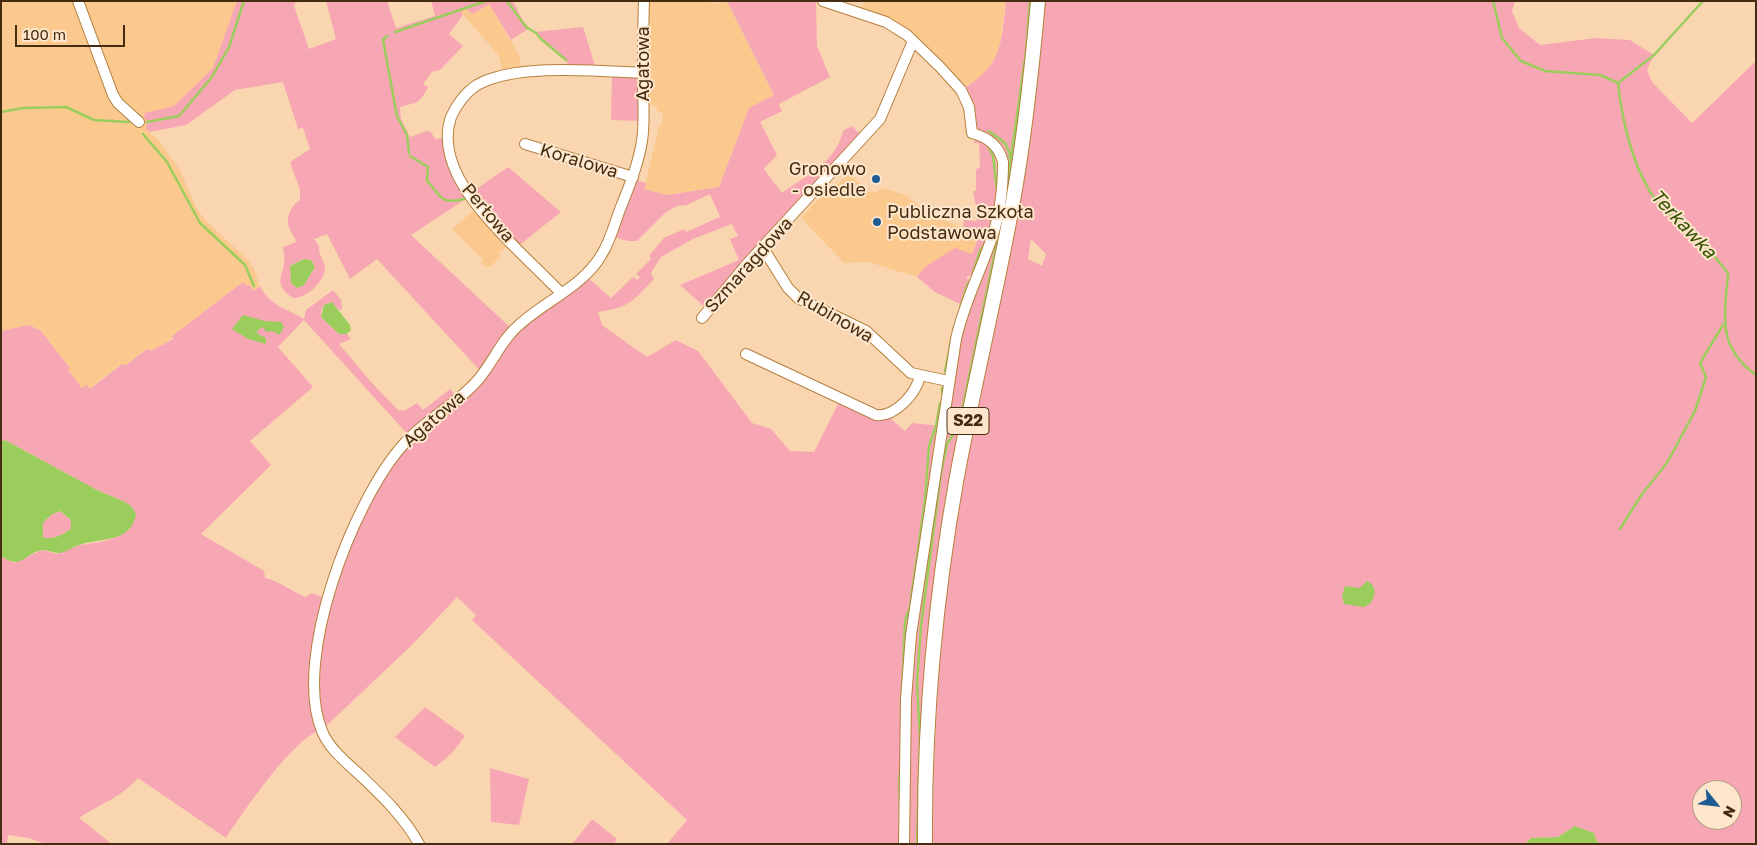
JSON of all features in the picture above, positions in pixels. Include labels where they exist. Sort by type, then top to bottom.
[{"type":"highway","name":"S22","points":[[924,844],[929,703],[945,553],[964,439],[1013,202],[1028,101],[1038,1]]},
{"type":"street","points":[[78,1],[115,99],[139,122]]},
{"type":"street","name":"Agatowa","points":[[419,844],[395,809],[334,750],[322,730],[317,710],[315,681],[318,643],[325,603],[350,536],[377,482],[398,450],[410,437],[477,381],[515,328],[585,275],[602,255],[633,177],[643,131],[644,1]]},
{"type":"street","points":[[823,1],[886,22],[913,41],[961,90],[969,108],[972,134],[987,139],[1000,153],[1003,169],[1001,201],[993,234],[958,326],[948,381],[911,635],[906,724],[904,844]]},
{"type":"street","name":"Szmaragdowa","points":[[702,318],[880,119],[913,41]]},
{"type":"street","name":"Perłowa","points":[[561,293],[483,212],[467,192],[450,155],[447,134],[451,118],[464,97],[474,87],[511,74],[538,71],[643,73]]},
{"type":"street","name":"Koralowa","points":[[526,144],[633,177]]},
{"type":"street","name":"Rubinowa","points":[[763,248],[784,283],[798,298],[866,331],[911,373],[948,381]]},
{"type":"street","points":[[746,354],[876,415],[886,414],[894,410],[914,390],[920,376]]},
{"type":"shaded area","points":[[1,1],[237,1],[213,68],[174,106],[150,112],[146,129],[159,141],[180,170],[195,205],[204,219],[248,260],[254,269],[260,286],[254,291],[243,282],[172,336],[173,338],[151,351],[146,349],[126,365],[121,364],[89,389],[82,388],[68,369],[70,368],[41,331],[29,325],[1,331]]},
{"type":"shaded area","points":[[237,1],[302,1],[295,3],[294,6],[309,49],[336,39],[326,1],[387,1],[396,28],[435,16],[431,1],[513,1],[525,24],[529,27],[528,29],[511,40],[489,4],[473,14],[466,9],[461,12],[463,15],[449,34],[463,46],[440,70],[432,72],[423,84],[428,87],[420,100],[400,107],[401,119],[410,137],[427,131],[431,132],[435,139],[447,137],[453,163],[469,194],[508,167],[561,212],[517,247],[470,196],[411,235],[513,330],[585,275],[611,298],[633,277],[637,280],[640,277],[636,274],[651,259],[649,256],[664,238],[684,229],[686,232],[720,217],[710,194],[666,212],[637,241],[628,241],[610,236],[632,179],[646,183],[644,189],[667,195],[719,187],[749,108],[774,95],[727,1],[816,1],[817,46],[830,77],[779,104],[782,111],[760,122],[777,155],[764,169],[782,193],[810,174],[827,159],[834,151],[843,131],[852,126],[864,138],[747,264],[708,310],[680,285],[739,260],[730,239],[738,236],[732,224],[693,239],[661,257],[651,273],[654,279],[635,298],[624,306],[598,312],[602,325],[647,357],[676,340],[698,351],[752,423],[771,429],[790,451],[814,452],[839,402],[873,418],[889,417],[905,431],[912,423],[941,426],[956,339],[964,306],[935,292],[917,277],[925,267],[955,248],[972,254],[977,242],[963,225],[964,220],[976,221],[978,216],[973,192],[976,190],[976,170],[980,167],[979,143],[973,143],[974,141],[983,142],[990,146],[996,158],[997,209],[992,231],[974,275],[967,276],[967,279],[975,280],[977,276],[979,277],[990,256],[1004,203],[1007,175],[1006,153],[998,140],[992,136],[985,132],[982,136],[972,133],[969,107],[961,90],[985,72],[992,63],[997,53],[1003,30],[1006,1],[1031,1],[1012,171],[947,503],[935,588],[930,630],[921,758],[919,844],[667,844],[687,820],[472,620],[476,615],[457,597],[413,644],[322,730],[311,735],[298,745],[256,795],[226,838],[138,778],[118,795],[79,818],[112,844],[46,844],[28,838],[8,835],[7,844],[1,844],[1,556],[14,563],[42,550],[57,554],[79,545],[101,542],[117,537],[129,530],[136,515],[131,506],[123,501],[97,490],[5,440],[1,442],[1,331],[29,325],[41,331],[70,368],[68,370],[82,388],[87,385],[90,389],[122,364],[126,365],[147,349],[151,351],[173,339],[172,336],[243,282],[254,291],[260,286],[264,293],[279,306],[304,319],[306,310],[333,290],[341,300],[342,309],[340,310],[330,302],[322,308],[321,317],[339,334],[347,334],[351,339],[339,344],[398,410],[404,411],[417,403],[423,410],[450,389],[458,398],[483,374],[377,259],[350,279],[327,234],[314,239],[319,246],[325,266],[324,274],[318,284],[309,293],[298,298],[293,298],[286,292],[280,282],[284,262],[283,247],[296,242],[289,226],[288,217],[296,203],[300,200],[300,190],[290,162],[310,149],[303,128],[298,129],[283,82],[235,90],[186,125],[150,132],[146,129],[145,113],[174,106],[213,68]],"holes":[[[303,259],[311,260],[315,267],[304,285],[297,288],[291,283],[290,266]],[[304,320],[410,437],[396,453],[371,492],[350,536],[327,599],[312,593],[305,597],[276,581],[265,578],[264,571],[201,534],[271,465],[250,441],[313,387],[278,347]]]},
{"type":"shaded area","points":[[649,1],[706,1],[718,4],[727,1],[774,95],[749,108],[719,187],[667,195],[644,189],[659,126],[662,126],[663,113],[657,112],[658,108],[650,104]]},
{"type":"shaded area","points":[[864,1],[1006,1],[999,50],[986,73],[961,90],[902,32],[861,12]]},
{"type":"shaded area","points":[[1043,1],[1515,1],[1512,11],[1519,28],[1540,45],[1596,38],[1630,40],[1654,55],[1647,70],[1652,82],[1692,123],[1756,61],[1756,844],[1602,844],[1597,842],[1594,833],[1575,826],[1558,837],[1531,838],[1525,844],[933,844],[936,718],[951,552],[971,439],[1022,195]],"holes":[[[1031,239],[1046,254],[1042,266],[1028,259]]]},
{"type":"shaded area","points":[[489,4],[519,55],[522,72],[504,76],[499,56],[461,12],[466,9],[473,14]]},
{"type":"shaded area","points":[[583,27],[597,72],[569,66],[566,60],[535,32]]},
{"type":"shaded area","points":[[612,72],[643,73],[639,121],[611,120]]},
{"type":"shaded area","name":"Publiczna Szkoła Podstawowa","points":[[850,173],[866,191],[875,193],[882,188],[903,194],[924,209],[962,228],[963,225],[977,242],[972,254],[925,267],[917,277],[868,262],[844,263],[801,218],[810,207]]},
{"type":"shaded area","points":[[479,206],[511,242],[499,253],[501,256],[490,267],[488,265],[486,267],[481,263],[483,260],[452,229]]},
{"type":"shaded area","points":[[304,259],[311,260],[315,267],[304,285],[297,288],[291,283],[290,266]]},
{"type":"shaded area","points":[[332,302],[350,325],[351,330],[347,334],[339,334],[321,317],[324,305]]},
{"type":"shaded area","points":[[243,315],[265,321],[281,322],[284,327],[279,335],[273,331],[267,332],[262,327],[257,331],[258,334],[266,338],[266,344],[248,339],[232,329]]},
{"type":"shaded area","points":[[5,440],[97,490],[123,501],[131,506],[136,514],[133,523],[128,530],[114,538],[79,545],[61,553],[43,550],[31,554],[23,560],[14,562],[1,556],[1,442]],"holes":[[[60,511],[71,520],[71,529],[65,533],[54,538],[43,537],[43,523],[51,515]]]},
{"type":"shaded area","points":[[60,511],[71,520],[71,529],[54,538],[42,537],[43,523],[51,515]]},
{"type":"shaded area","points":[[1367,581],[1373,585],[1375,590],[1371,603],[1364,607],[1344,604],[1342,596],[1345,586],[1360,588]]},
{"type":"shaded area","points":[[425,707],[465,736],[451,754],[435,767],[395,737]]},
{"type":"shaded area","points":[[490,768],[529,779],[519,825],[491,822]]},
{"type":"shaded area","points":[[592,819],[617,839],[614,844],[572,844]]},
{"type":"shaded area","points":[[1575,826],[1594,833],[1597,842],[1602,844],[1525,844],[1531,838],[1558,837]]},
{"type":"waterway","points":[[147,122],[179,116],[212,77],[229,47],[244,1]]},
{"type":"waterway","points":[[395,32],[486,1]]},
{"type":"waterway","points":[[507,1],[526,27],[536,33],[566,60]]},
{"type":"waterway","points":[[1006,193],[1026,52],[1030,1]]},
{"type":"waterway","name":"Terkawka","points":[[1493,1],[1502,38],[1521,61],[1545,71],[1600,75],[1618,83],[1628,138],[1642,177],[1661,206],[1699,240],[1728,273],[1725,317],[1729,341],[1734,353],[1756,375]]},
{"type":"waterway","points":[[1618,83],[1654,55],[1703,1]]},
{"type":"waterway","points":[[387,36],[383,40],[397,116],[407,135],[409,153]]},
{"type":"waterway","points":[[1,112],[23,108],[66,107],[94,120],[129,122]]},
{"type":"waterway","points":[[989,131],[1005,143],[1012,158],[1009,157]]},
{"type":"waterway","points":[[143,134],[167,162],[200,223],[245,265],[254,286]]},
{"type":"waterway","points":[[988,146],[993,156],[997,190]]},
{"type":"waterway","points":[[410,156],[428,167],[427,181],[442,198],[450,201],[464,199]]},
{"type":"waterway","points":[[917,844],[920,738],[917,682],[921,626],[941,473],[947,444],[959,425],[1000,228]]},
{"type":"waterway","points":[[973,273],[980,251],[984,245]]},
{"type":"waterway","points":[[960,308],[968,283]]},
{"type":"waterway","points":[[1620,529],[1642,494],[1667,463],[1695,411],[1706,377],[1700,363],[1723,325]]},
{"type":"waterway","points":[[945,371],[954,327]]},
{"type":"waterway","points":[[942,388],[942,393]]},
{"type":"waterway","points":[[901,718],[905,621],[910,607],[925,500],[929,446],[936,426],[940,403]]},
{"type":"waterway","points":[[900,773],[900,807]]},
{"type":"place","name":"Gronowo - osiedle","points":[[876,179]]},
{"type":"place","name":"Publiczna Szkoła Podstawowa","points":[[877,222]]}]
